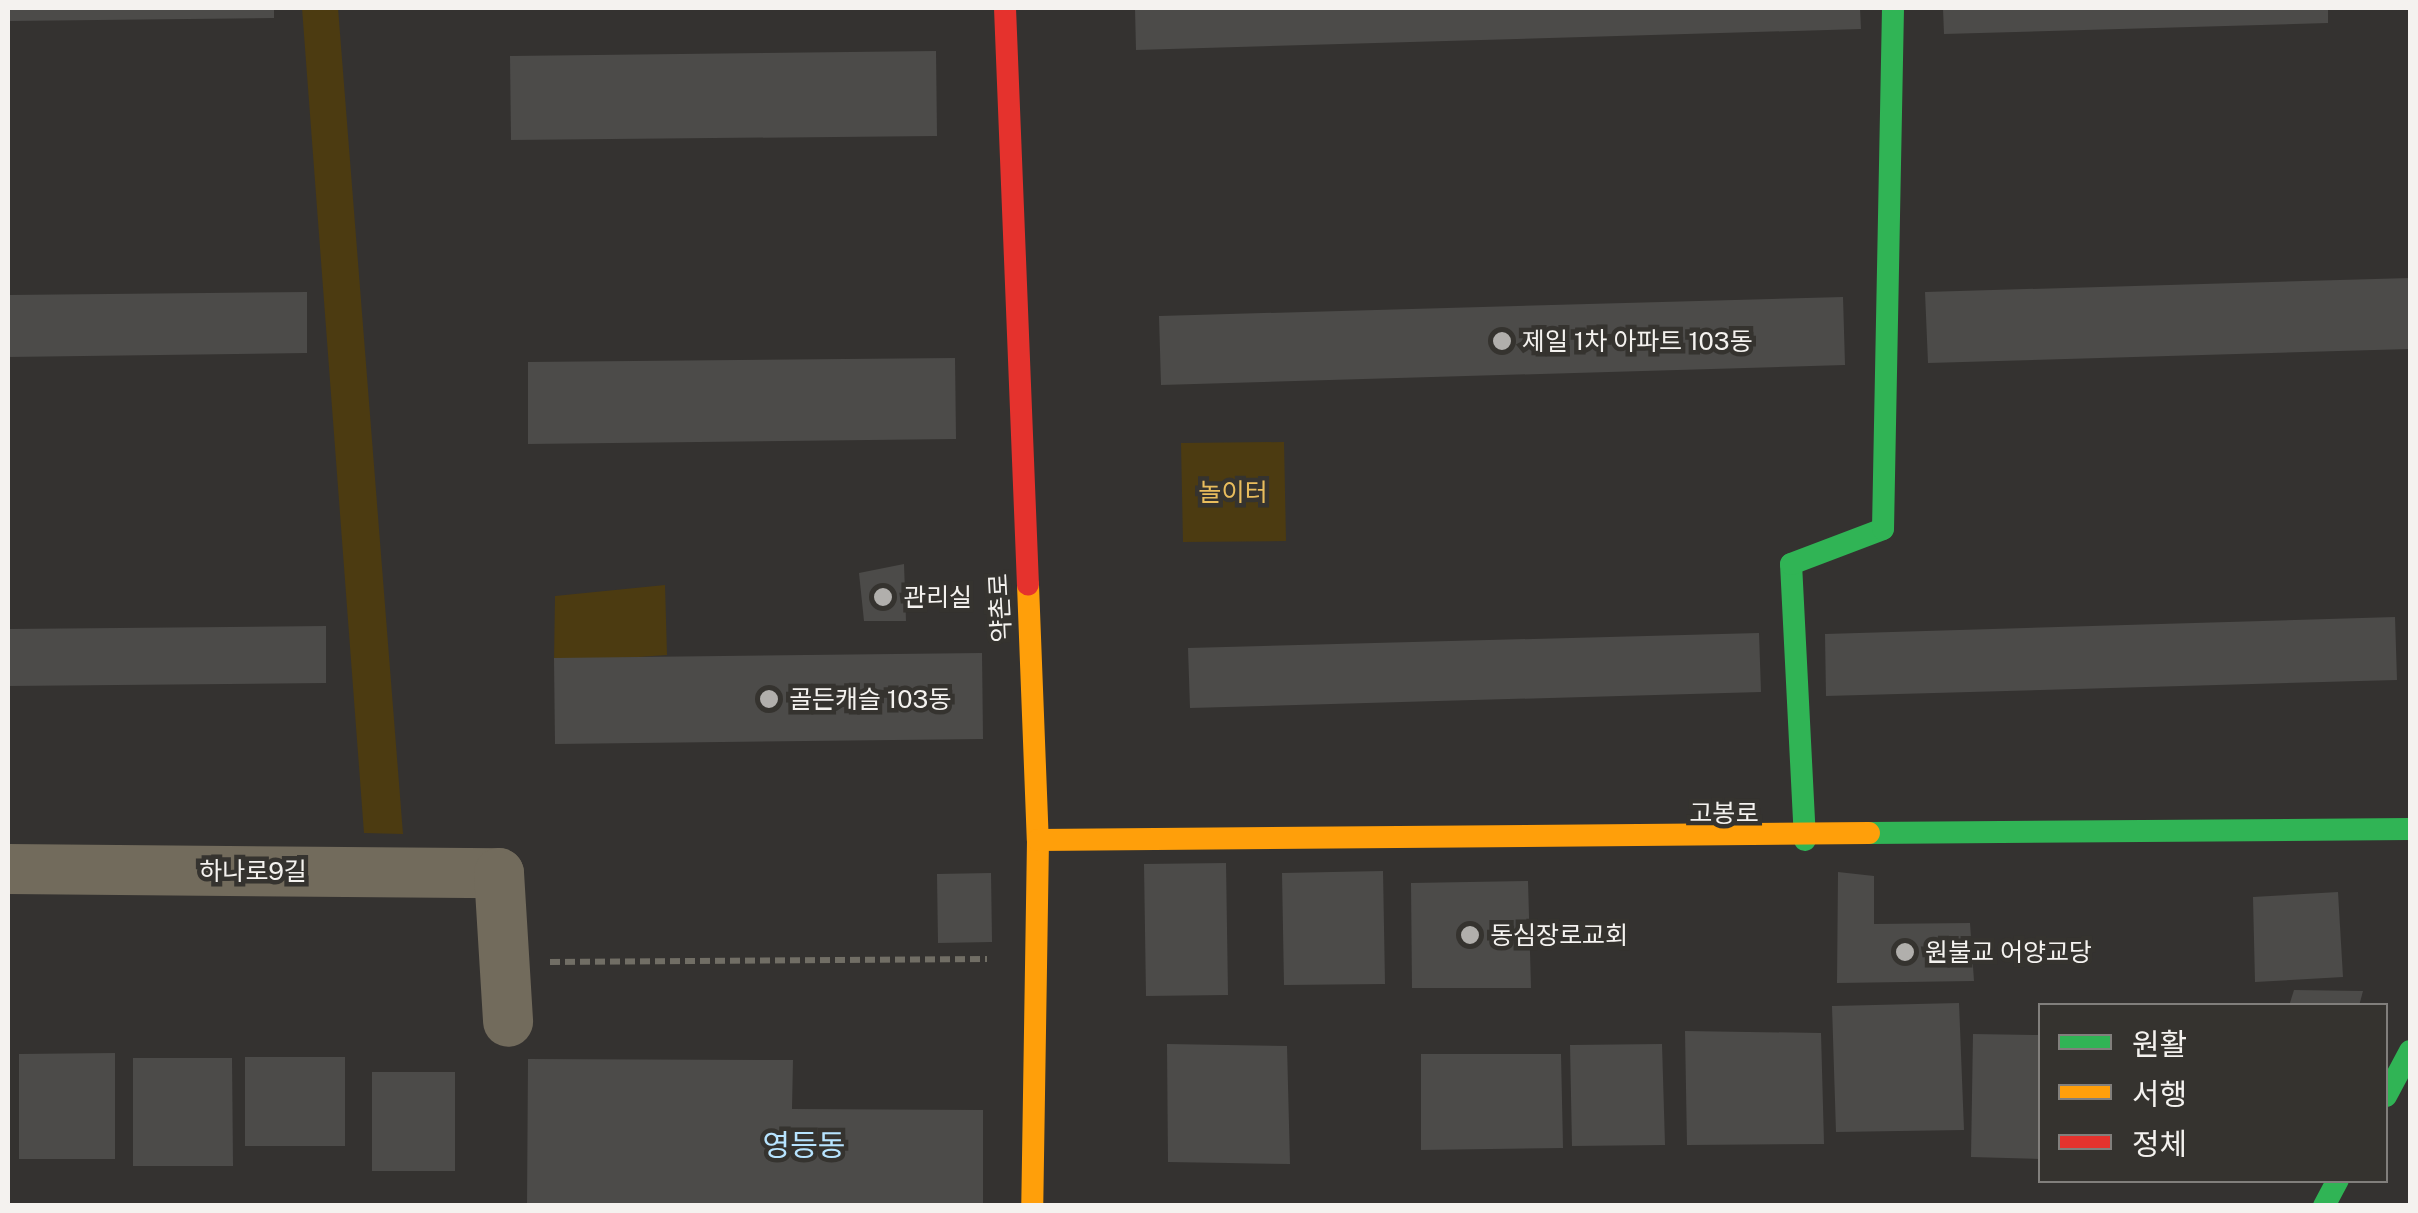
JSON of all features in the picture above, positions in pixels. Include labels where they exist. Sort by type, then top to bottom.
[{"type":"street","name":"약촌로","points":[[1005,8],[1038,840],[1032,1206]]},
{"type":"street","points":[[1805,840],[1791,564],[1884,529],[1894,8]]},
{"type":"street","name":"고봉로","points":[[1038,840],[1805,840],[2410,829]]},
{"type":"street","name":"하나로9길","points":[[8,868],[500,873],[504,962]]},
{"type":"street","points":[[504,962],[508,1022]]},
{"type":"street","points":[[2388,1092],[2410,1051]]},
{"type":"street","points":[[2324,1206],[2336,1183]]},
{"type":"path","points":[[504,962],[1034,958]]},
{"type":"green space","points":[[302,8],[338,8],[403,834],[364,833]]},
{"type":"green space","name":"놀이터","points":[[1284,442],[1286,541],[1183,542],[1181,443]]},
{"type":"green space","points":[[665,585],[667,655],[554,663],[555,596]]},
{"type":"building","points":[[8,8],[274,8],[274,18],[8,21]]},
{"type":"building","points":[[1135,8],[1860,8],[1861,29],[1136,50]]},
{"type":"building","points":[[1943,8],[2328,8],[2328,23],[1944,34]]},
{"type":"building","points":[[936,51],[937,136],[511,140],[510,56]]},
{"type":"building","points":[[2410,278],[2410,349],[1928,363],[1925,292]]},
{"type":"building","points":[[307,292],[307,353],[8,357],[8,295]]},
{"type":"building","name":"제일 1차 아파트 103동","points":[[1843,297],[1845,365],[1161,385],[1159,316]]},
{"type":"building","points":[[955,358],[956,439],[528,444],[528,362]]},
{"type":"building","name":"관리실","points":[[904,564],[906,621],[864,621],[859,573]]},
{"type":"building","points":[[2395,617],[2397,680],[1826,696],[1825,634]]},
{"type":"building","points":[[326,626],[326,683],[8,686],[8,629]]},
{"type":"building","points":[[1759,633],[1761,692],[1190,708],[1188,648]]},
{"type":"building","name":"골든캐슬 103동","points":[[982,653],[983,739],[555,744],[554,658]]},
{"type":"building","points":[[1226,863],[1228,995],[1146,996],[1144,864]]},
{"type":"building","points":[[1383,871],[1385,984],[1284,985],[1282,873]]},
{"type":"building","name":"원불교 어양교당","points":[[1838,872],[1874,876],[1874,924],[1970,923],[1974,981],[1837,983]]},
{"type":"building","points":[[991,873],[992,942],[938,943],[937,874]]},
{"type":"building","name":"동심장로교회","points":[[1528,881],[1531,988],[1412,988],[1411,883]]},
{"type":"building","points":[[2338,892],[2343,977],[2255,982],[2253,897]]},
{"type":"building","points":[[2294,990],[2363,991],[2360,1003],[2290,1003]]},
{"type":"building","points":[[1959,1003],[1964,1130],[1836,1132],[1832,1006]]},
{"type":"building","points":[[1685,1031],[1821,1033],[1824,1144],[1687,1145]]},
{"type":"building","points":[[1973,1034],[2038,1035],[2038,1159],[1971,1157]]},
{"type":"building","points":[[1167,1044],[1287,1046],[1290,1164],[1168,1162]]},
{"type":"building","points":[[1662,1044],[1665,1145],[1572,1146],[1570,1045]]},
{"type":"building","points":[[115,1053],[115,1159],[19,1159],[19,1054]]},
{"type":"building","points":[[1421,1054],[1561,1054],[1563,1148],[1421,1150]]},
{"type":"building","points":[[245,1057],[345,1057],[345,1146],[245,1146]]},
{"type":"building","points":[[133,1058],[232,1058],[233,1166],[133,1166]]},
{"type":"building","points":[[528,1059],[793,1060],[792,1109],[983,1110],[983,1206],[527,1206]]},
{"type":"building","points":[[372,1072],[455,1072],[455,1171],[372,1171]]},
{"type":"traffic: fast","points":[[1805,840],[1791,564],[1883,529],[1893,8]]},
{"type":"traffic: fast","points":[[1869,833],[2410,829]]},
{"type":"traffic: fast","points":[[2388,1092],[2410,1051]]},
{"type":"traffic: fast","points":[[2324,1206],[2336,1183]]},
{"type":"traffic: slow","points":[[1028,585],[1038,840],[1032,1206]]},
{"type":"traffic: slow","points":[[1038,840],[1869,833]]},
{"type":"traffic: jam","points":[[1005,8],[1028,585]]},
{"type":"place","name":"제일 1차 아파트 103동","points":[[1502,341]]},
{"type":"place","name":"관리실","points":[[883,597]]},
{"type":"place","name":"골든캐슬 103동","points":[[769,699]]},
{"type":"place","name":"동심장로교회","points":[[1470,935]]},
{"type":"place","name":"원불교 어양교당","points":[[1905,952]]},
{"type":"district","name":"영등동","points":[[804,1145]]}]
